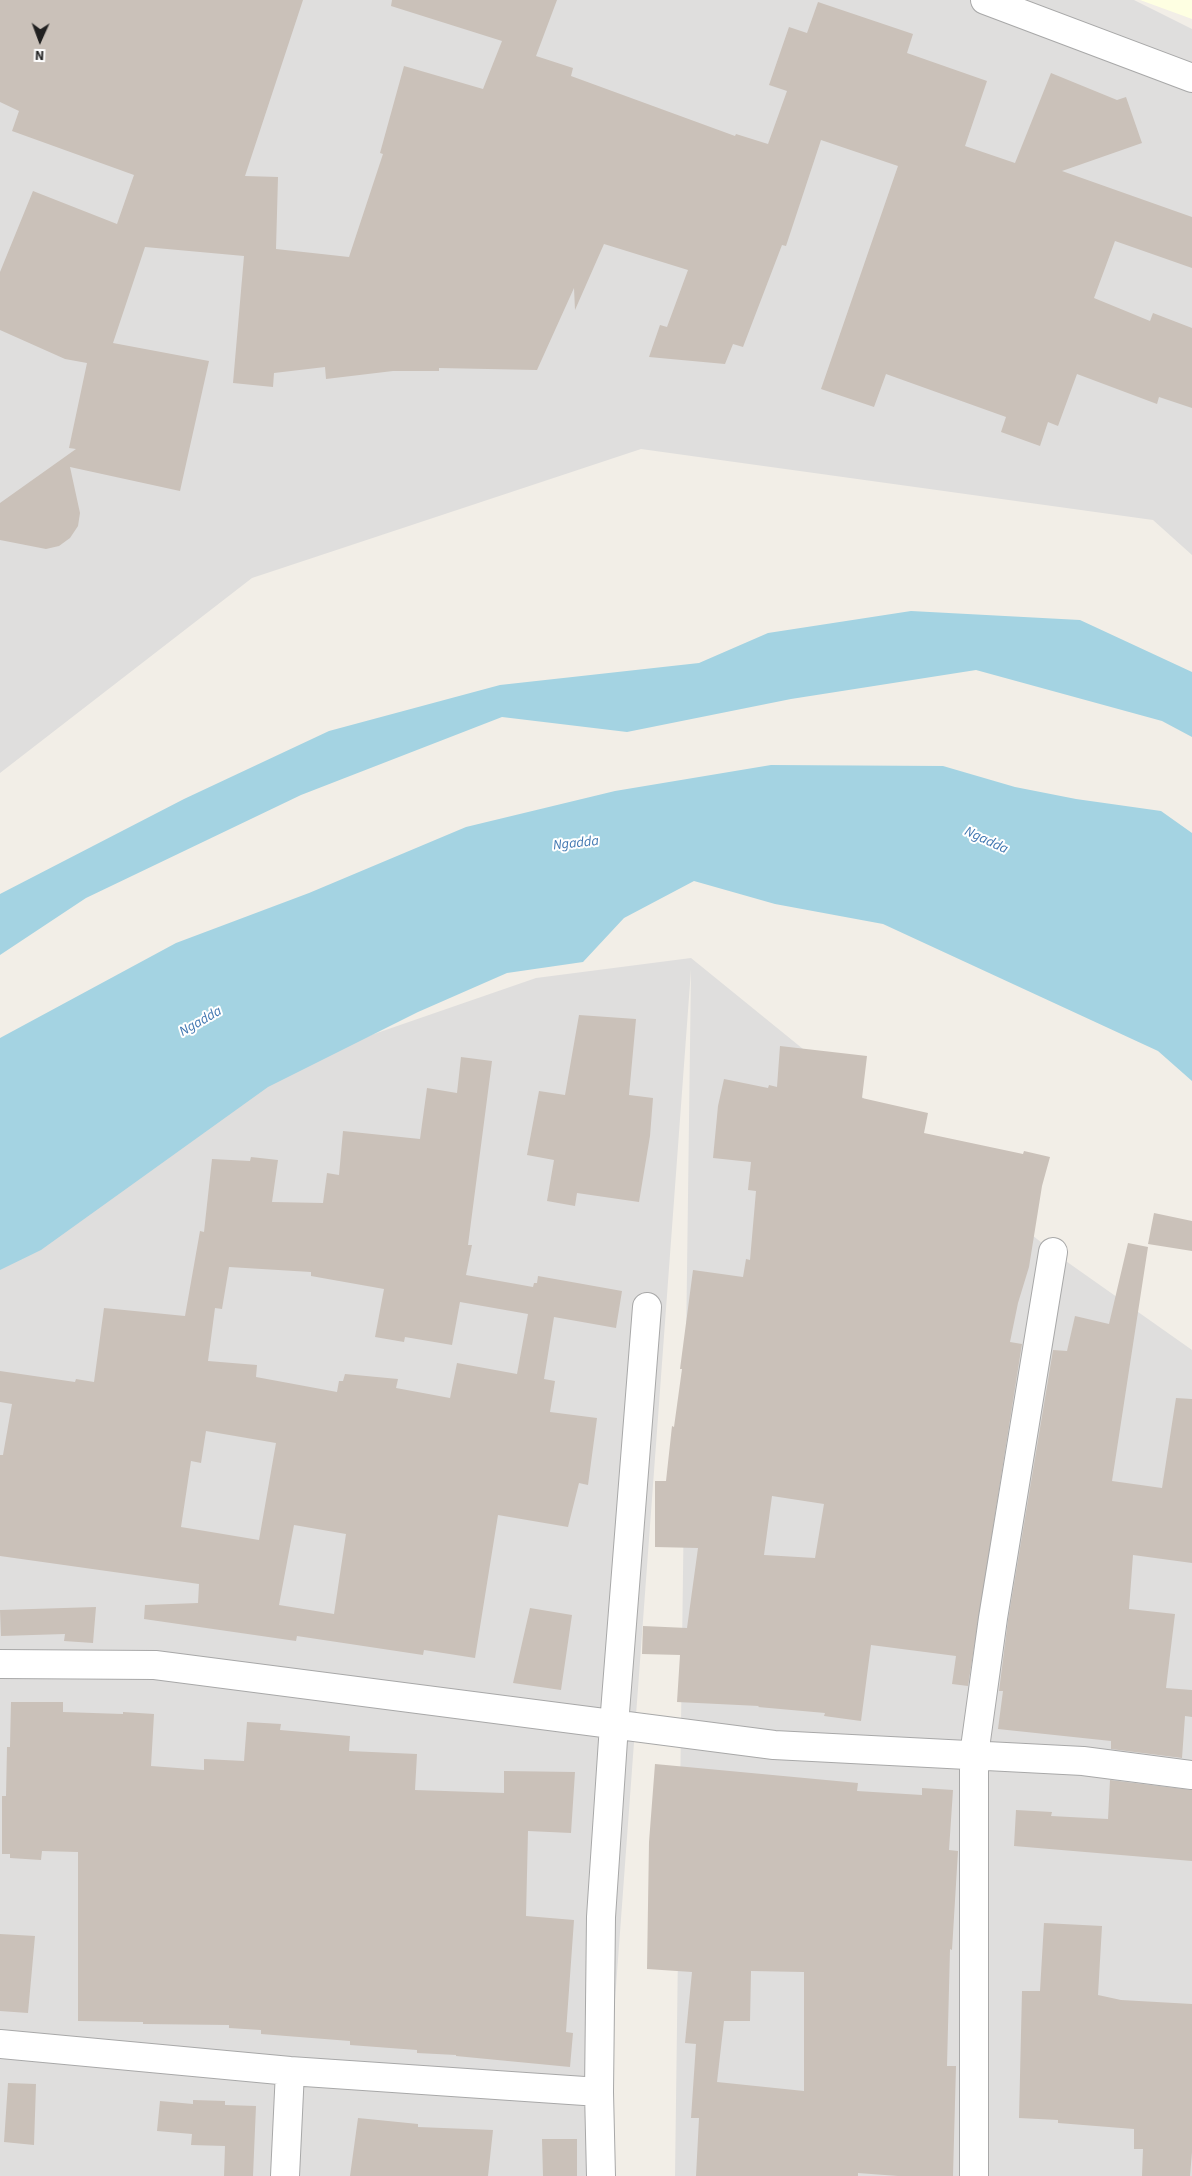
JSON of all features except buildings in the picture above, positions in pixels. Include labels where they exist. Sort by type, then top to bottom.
[{"type":"street","points":[[985,0],[1192,78]]},
{"type":"street","points":[[974,2176],[974,1755],[993,1618],[1052,1252]]},
{"type":"street","points":[[601,2176],[599,2092],[601,1917],[647,1307]]},
{"type":"street","points":[[0,1664],[155,1665],[774,1745],[1083,1761],[1192,1775]]},
{"type":"street","points":[[0,2044],[290,2070],[599,2092]]},
{"type":"street","points":[[285,2176],[290,2070]]},
{"type":"shaded area","points":[[0,0],[1134,0],[1192,29],[1192,555],[1153,520],[641,449],[252,578],[0,773]]},
{"type":"shaded area","points":[[1140,0],[1192,0],[1192,19]]},
{"type":"shaded area","points":[[691,958],[1053,1252],[1192,1350],[1192,2176],[675,2176],[691,970],[602,2176],[0,2176],[0,1212],[134,1117],[536,978]]},
{"type":"water","points":[[911,611],[1080,620],[1192,672],[1192,737],[1162,721],[976,670],[791,699],[627,732],[502,717],[301,795],[86,898],[0,955],[0,894],[184,799],[329,731],[500,685],[699,663],[768,633]]},
{"type":"water","name":"Ngadda","points":[[771,765],[943,766],[1015,787],[1076,799],[1161,811],[1192,833],[1192,1081],[1158,1051],[883,924],[775,904],[694,881],[624,918],[583,962],[507,973],[418,1012],[268,1087],[41,1250],[0,1270],[0,1038],[176,943],[309,893],[466,827],[615,791]]}]
